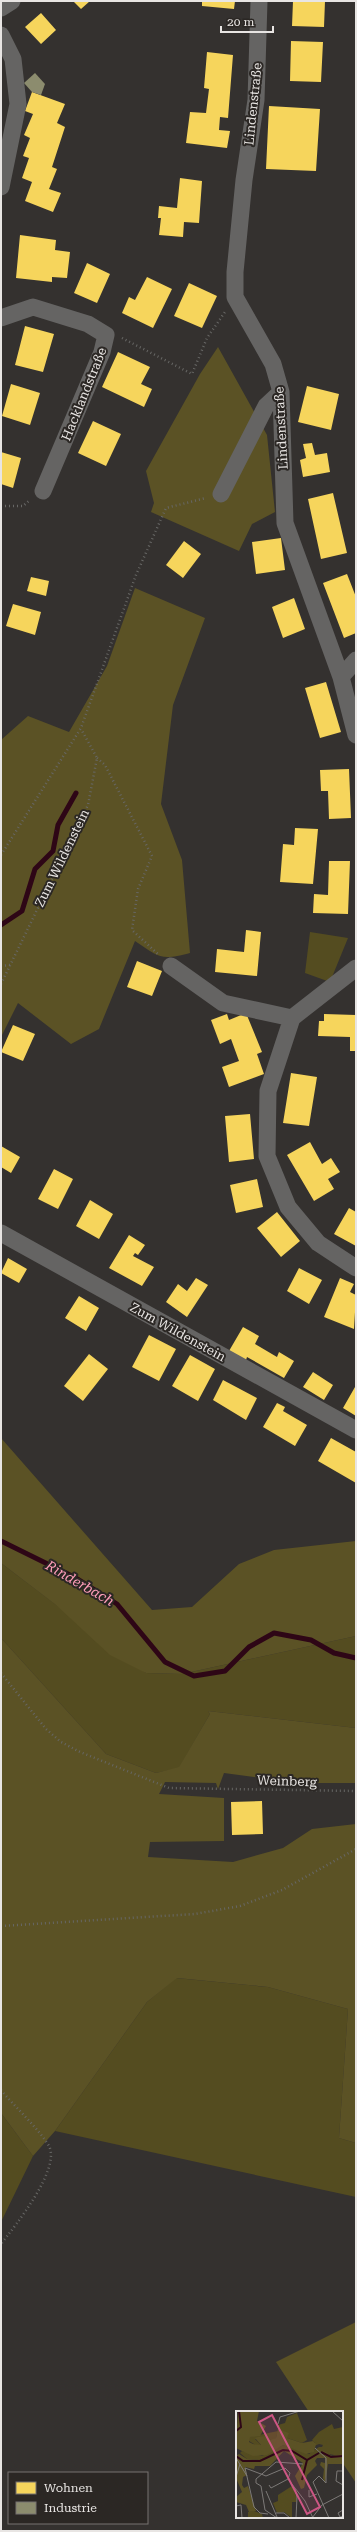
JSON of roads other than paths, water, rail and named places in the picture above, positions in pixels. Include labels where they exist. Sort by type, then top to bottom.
[{"type":"street","points":[[1,8],[12,1]]},
{"type":"street","name":"Lindenstraße","points":[[259,1],[256,100],[244,180],[235,272],[235,297],[273,364],[281,392],[285,523],[341,677],[356,736]]},
{"type":"street","points":[[1,36],[13,59],[18,104],[1,187]]},
{"type":"street","name":"Hacklandstraße","points":[[1,318],[33,307],[88,324],[106,335],[102,352],[43,491]]},
{"type":"street","points":[[221,494],[266,406],[281,392]]},
{"type":"street","points":[[341,677],[356,660]]},
{"type":"street","points":[[171,966],[223,1003],[292,1018]]},
{"type":"street","points":[[356,968],[292,1018],[268,1091],[267,1156],[288,1207],[318,1243],[356,1268]]},
{"type":"street","name":"Zum Wildenstein","points":[[1,1233],[356,1430]]},
{"type":"waterway","points":[[1,925],[22,911],[35,869],[53,851],[58,825],[76,793]]},
{"type":"waterway","name":"Rinderbach","points":[[1,1541],[76,1578],[117,1604],[165,1662],[194,1676],[225,1671],[249,1647],[274,1633],[311,1640],[334,1653],[356,1658]]}]
